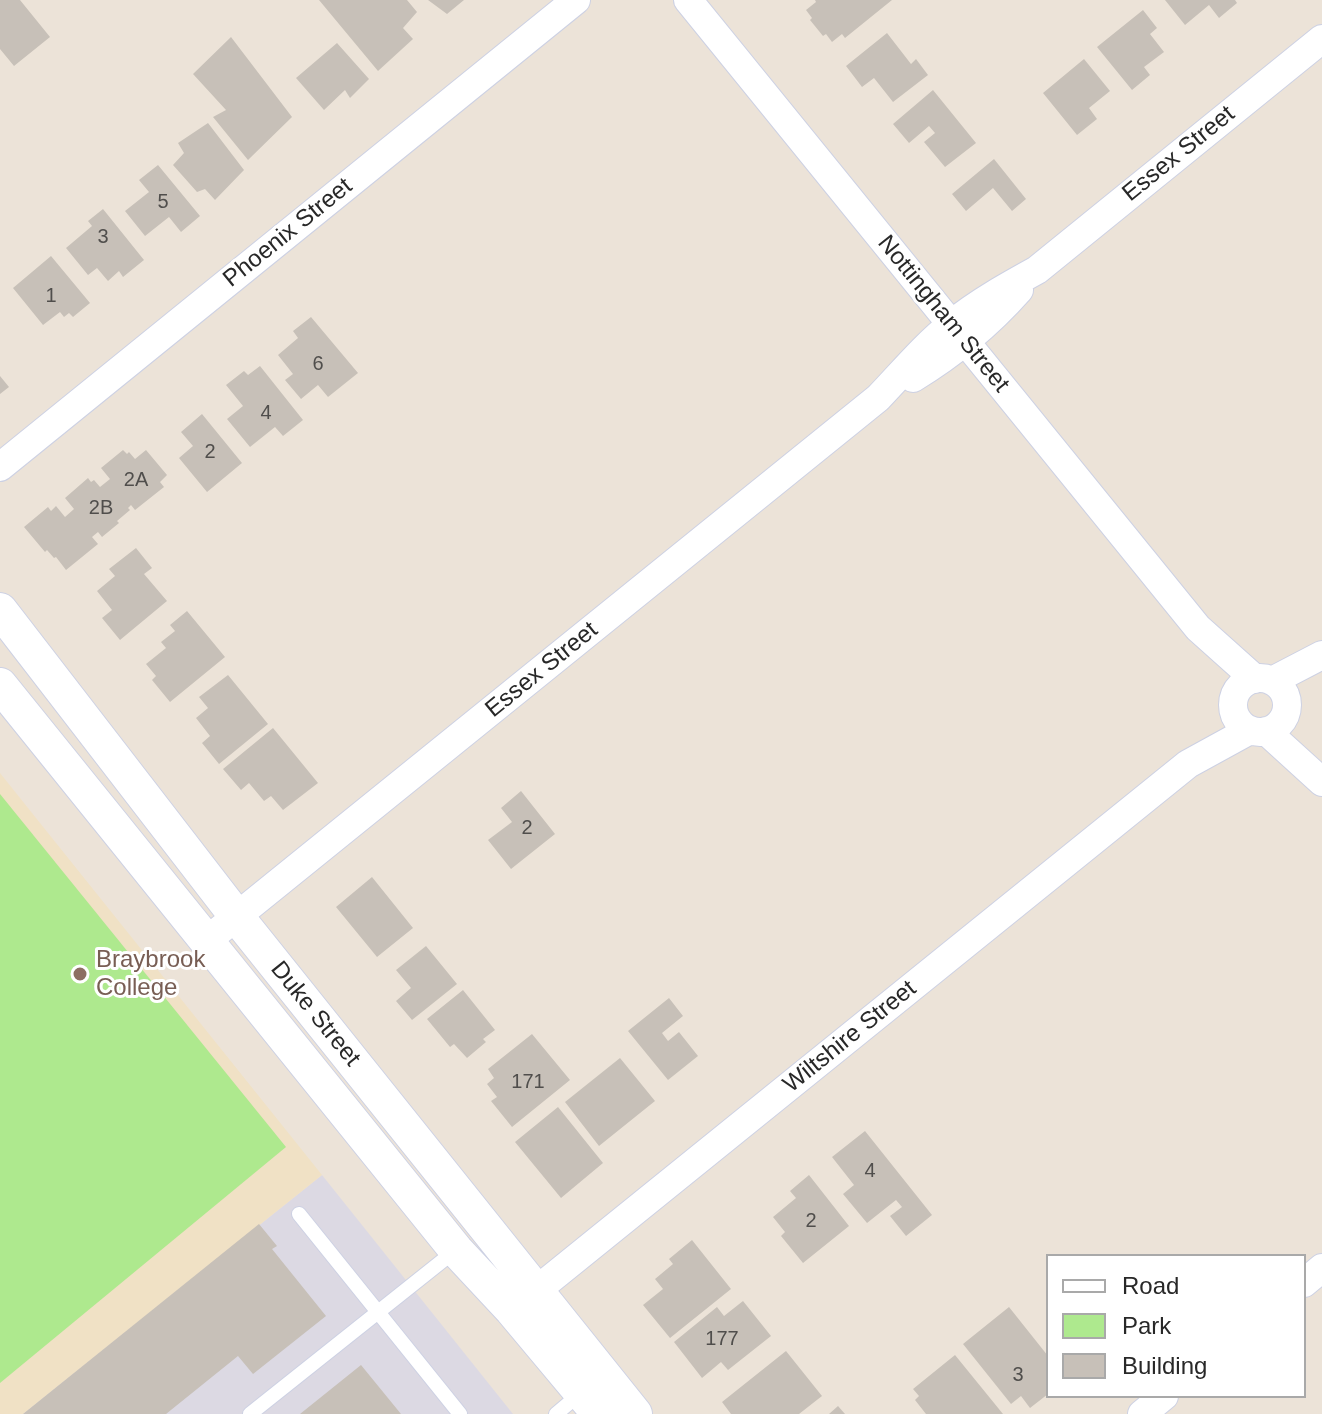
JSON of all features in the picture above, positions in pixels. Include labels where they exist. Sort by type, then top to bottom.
[{"type":"street","name":"Phoenix Street","points":[[0,467],[576,0]]},
{"type":"street","name":"Nottingham Street","points":[[688,0],[1321,781]]},
{"type":"street","name":"Essex Street","points":[[205,942],[878,398],[919,355],[998,313],[1037,270],[1322,39]]},
{"type":"street","name":"Duke Street","points":[[0,610],[237,917],[524,1300],[591,1403]]},
{"type":"street","name":"Wiltshire Street","points":[[524,1300],[1322,658]]},
{"type":"street","name":"Duke Street","points":[[0,685],[456,1250],[524,1300],[635,1414]]},
{"type":"street","points":[[1306,1281],[1322,1268]]},
{"type":"street","points":[[1142,1414],[1162,1398]]},
{"type":"lane","points":[[299,1214],[460,1414]]},
{"type":"lane","points":[[250,1414],[456,1250]]},
{"type":"lane","points":[[556,1414],[591,1403]]},
{"type":"shaded area","name":"Braybrook College","points":[[0,773],[322,1175],[23,1414],[0,1414]]},
{"type":"shaded area","points":[[322,1175],[513,1414],[23,1414]]},
{"type":"green space","name":"Braybrook College","points":[[0,794],[286,1147],[0,1383]]},
{"type":"building","points":[[0,0],[20,0],[50,37],[14,66],[0,49]]},
{"type":"building","points":[[319,0],[407,0],[417,12],[403,28],[413,39],[378,71]]},
{"type":"building","points":[[428,0],[464,0],[447,14]]},
{"type":"building","points":[[815,0],[892,0],[845,38],[842,34],[832,42],[810,20],[812,18],[806,10]]},
{"type":"building","points":[[1165,0],[1235,0],[1237,3],[1219,18],[1209,5],[1185,25]]},
{"type":"building","points":[[1143,10],[1157,28],[1150,34],[1164,52],[1144,67],[1150,75],[1132,90],[1097,47]]},
{"type":"building","points":[[887,33],[911,64],[916,59],[928,75],[893,102],[874,78],[862,87],[846,66]]},
{"type":"building","points":[[231,37],[292,117],[248,160],[213,117],[226,110],[193,74]]},
{"type":"building","points":[[337,43],[369,79],[350,98],[345,90],[324,110],[296,78]]},
{"type":"building","points":[[1084,59],[1110,91],[1089,108],[1097,119],[1077,135],[1043,93]]},
{"type":"building","points":[[933,90],[976,143],[945,167],[924,142],[935,133],[929,126],[909,143],[893,124]]},
{"type":"building","points":[[208,123],[244,170],[215,200],[205,189],[197,192],[173,165],[184,153],[178,143]]},
{"type":"building","points":[[994,159],[1026,199],[1012,211],[993,188],[966,211],[952,194]]},
{"type":"building","points":[[158,165],[200,216],[181,232],[169,217],[145,236],[125,211],[149,192],[139,180]]},
{"type":"building","points":[[103,209],[144,260],[123,277],[119,271],[108,281],[97,268],[88,275],[66,248],[92,226],[88,221]]},
{"type":"building","points":[[51,256],[90,303],[73,317],[69,313],[64,317],[60,312],[43,325],[13,288]]},
{"type":"building","points":[[311,317],[358,373],[328,397],[318,385],[301,399],[285,380],[293,374],[278,355],[298,338],[293,331]]},
{"type":"building","points":[[260,366],[303,420],[283,436],[275,427],[250,447],[227,419],[243,406],[226,385],[244,371],[248,375]]},
{"type":"building","points":[[0,376],[9,387],[0,394]]},
{"type":"building","points":[[202,414],[242,463],[207,492],[179,458],[193,446],[181,432]]},
{"type":"building","points":[[123,450],[135,459],[146,450],[167,475],[160,482],[164,487],[135,510],[131,505],[130,510],[117,521],[119,523],[102,537],[98,532],[92,537],[98,544],[66,570],[56,557],[47,550],[45,552],[24,527],[48,507],[51,511],[56,506],[65,517],[74,509],[65,498],[88,478],[100,487],[110,479],[101,468]]},
{"type":"building","points":[[136,548],[152,568],[144,574],[167,601],[120,640],[102,618],[112,610],[97,591],[115,576],[109,569]]},
{"type":"building","points":[[187,611],[225,657],[170,702],[152,680],[156,676],[146,664],[166,648],[161,642],[175,631],[170,625]]},
{"type":"building","points":[[228,675],[268,724],[219,764],[202,743],[210,736],[196,718],[208,708],[199,697]]},
{"type":"building","points":[[273,728],[318,783],[283,810],[271,796],[264,801],[249,783],[241,790],[223,769]]},
{"type":"building","points":[[521,791],[555,834],[511,869],[488,840],[512,822],[501,808]]},
{"type":"building","points":[[372,877],[413,928],[377,957],[336,907]]},
{"type":"building","points":[[426,946],[457,984],[412,1020],[396,1001],[411,988],[396,970]]},
{"type":"building","points":[[463,990],[495,1030],[467,1058],[454,1044],[450,1047],[427,1019]]},
{"type":"building","points":[[669,998],[683,1016],[662,1033],[668,1041],[679,1032],[698,1056],[668,1080],[628,1031]]},
{"type":"building","points":[[532,1034],[570,1080],[512,1127],[491,1101],[497,1097],[487,1084],[494,1078],[488,1069]]},
{"type":"building","points":[[620,1058],[655,1101],[599,1146],[565,1102]]},
{"type":"building","points":[[558,1107],[603,1163],[561,1198],[515,1142]]},
{"type":"building","points":[[865,1131],[932,1215],[906,1236],[890,1216],[902,1207],[896,1200],[867,1223],[843,1194],[854,1185],[832,1157]]},
{"type":"building","points":[[809,1175],[849,1226],[803,1263],[781,1236],[785,1232],[773,1217],[796,1198],[790,1191]]},
{"type":"building","points":[[259,1224],[277,1246],[272,1249],[326,1316],[253,1374],[238,1356],[166,1414],[23,1414]]},
{"type":"building","points":[[692,1240],[731,1289],[670,1338],[643,1305],[663,1289],[655,1279],[673,1264],[669,1259]]},
{"type":"building","points":[[743,1301],[771,1336],[728,1370],[721,1362],[702,1378],[674,1342],[717,1307],[724,1316]]},
{"type":"building","points":[[1009,1307],[1046,1353],[1046,1396],[1030,1408],[1021,1396],[1011,1404],[963,1344]]},
{"type":"building","points":[[786,1351],[822,1396],[799,1414],[731,1414],[722,1402]]},
{"type":"building","points":[[955,1355],[1003,1414],[926,1414],[915,1400],[919,1396],[913,1389]]},
{"type":"building","points":[[361,1365],[401,1414],[300,1414]]},
{"type":"building","points":[[838,1406],[845,1414],[829,1414]]},
{"type":"place","name":"Braybrook College","points":[[80,974]]}]
